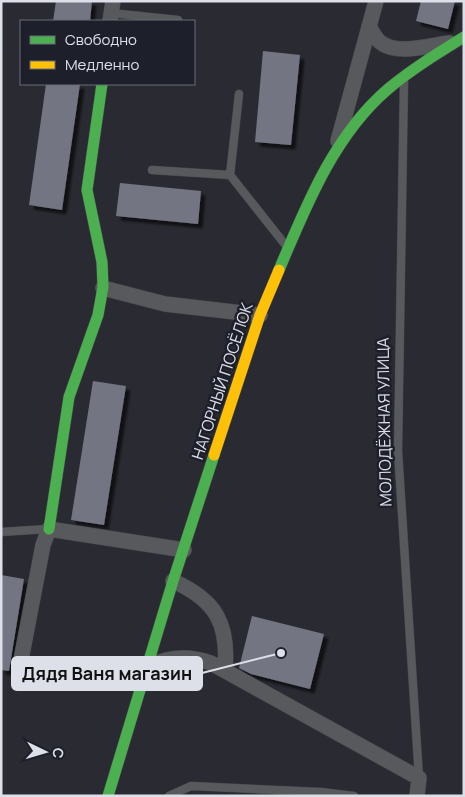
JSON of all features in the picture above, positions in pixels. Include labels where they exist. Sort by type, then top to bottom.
[{"type":"street","points":[[335,150],[376,1]]},
{"type":"street","points":[[370,26],[376,39],[389,47],[404,48],[459,40]]},
{"type":"street","name":"НАГОРНЫЙ ПОСЁЛОК","points":[[108,795],[149,666],[173,581],[260,315],[288,248],[335,150],[372,104],[404,77],[459,40]]},
{"type":"street","points":[[21,660],[43,545],[50,529],[69,397],[98,313],[103,288],[103,257],[88,204],[87,190],[102,85]]},
{"type":"street","points":[[103,288],[165,304],[260,315]]},
{"type":"street","points":[[50,529],[184,550]]},
{"type":"street","points":[[173,581],[193,591],[218,618],[226,640],[225,670]]},
{"type":"street","points":[[149,666],[168,658],[188,658],[211,663],[419,778]]},
{"type":"street","name":"МОЛОДЁЖНАЯ УЛИЦА","points":[[417,796],[419,778]]},
{"type":"lane","points":[[111,12],[178,20]]},
{"type":"lane","name":"МОЛОДЁЖНАЯ УЛИЦА","points":[[404,77],[398,452],[419,778]]},
{"type":"lane","points":[[239,94],[230,176],[288,248]]},
{"type":"lane","points":[[152,170],[230,176]]},
{"type":"lane","points":[[1,532],[50,529]]},
{"type":"lane","points":[[169,796],[191,786],[354,796]]},
{"type":"building","points":[[56,1],[92,1],[90,20],[53,20]]},
{"type":"building","points":[[421,1],[455,1],[448,29],[416,21]]},
{"type":"building","points":[[263,51],[300,55],[291,145],[255,142]]},
{"type":"building","points":[[46,85],[80,85],[62,210],[29,205]]},
{"type":"building","points":[[120,183],[201,191],[198,224],[116,216]]},
{"type":"building","points":[[93,381],[126,386],[104,525],[71,520]]},
{"type":"building","points":[[1,575],[24,579],[9,671],[1,670]]},
{"type":"building","points":[[252,616],[324,634],[310,689],[251,674],[239,668]]},
{"type":"traffic: fast","points":[[279,270],[323,173],[352,128],[369,107],[388,89],[416,68],[464,37]]},
{"type":"traffic: fast","points":[[49,529],[69,397],[98,315],[103,287],[102,262],[87,190],[102,85]]},
{"type":"traffic: fast","points":[[108,796],[173,581],[214,455]]},
{"type":"traffic: slow","points":[[214,455],[260,315],[279,270]]},
{"type":"place","name":"Дядя Ваня магазин","points":[[281,653]]}]
